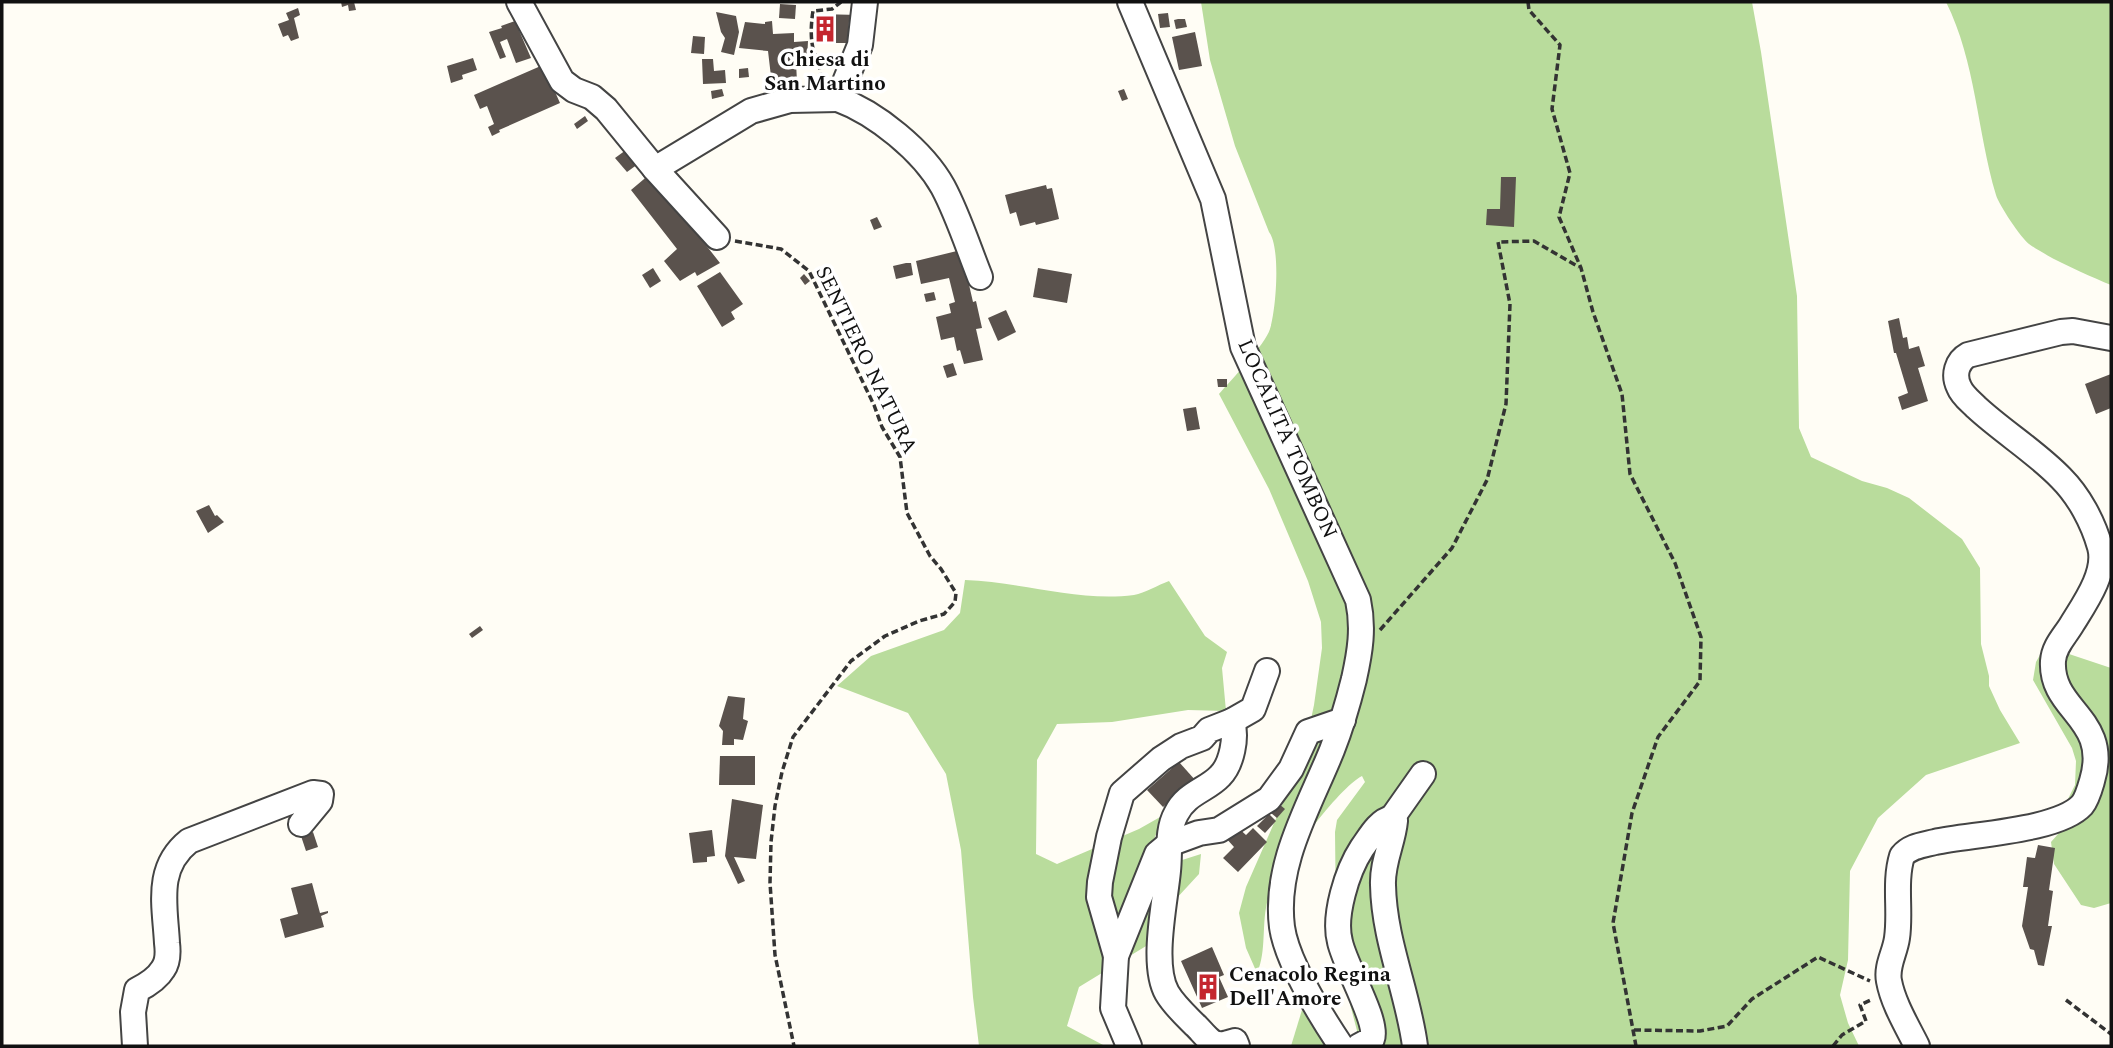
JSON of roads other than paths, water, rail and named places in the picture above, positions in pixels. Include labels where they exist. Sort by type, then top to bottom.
[{"type":"street","points":[[520,2],[562,81],[574,90],[592,97],[606,109],[655,169],[717,237]]},
{"type":"street","points":[[828,99],[860,45],[865,2]]},
{"type":"street","name":"LOCALITÀ TOMBON","points":[[1130,2],[1213,199],[1243,346],[1358,600],[1363,619],[1360,653],[1343,720],[1295,834],[1280,905],[1282,930],[1292,960],[1341,1046]]},
{"type":"street","points":[[655,169],[751,111],[790,100],[828,99],[859,106],[894,132],[929,168],[942,186],[980,277]]},
{"type":"street","points":[[1917,1046],[1891,990],[1888,965],[1895,951],[1900,863],[1906,851],[1959,837],[2049,824],[2082,805],[2097,758],[2088,727],[2062,695],[2053,660],[2058,644],[2090,594],[2097,576],[2102,557],[2098,541],[2072,490],[2060,476],[1993,423],[1964,395],[1957,382],[1957,369],[1962,359],[1968,355],[2049,334],[2073,331],[2111,338]]},
{"type":"street","points":[[1129,1046],[1113,1008],[1116,956],[1100,897],[1100,882],[1109,837],[1122,793],[1161,759],[1181,746],[1202,738],[1209,730],[1253,709],[1267,671]]},
{"type":"street","points":[[1116,956],[1157,854],[1170,844],[1199,833],[1219,830],[1269,799],[1291,769],[1308,732],[1343,720]]},
{"type":"street","points":[[1232,721],[1232,750],[1225,769],[1219,778],[1200,788],[1183,803],[1175,815],[1160,962],[1166,992],[1181,1012],[1213,1043],[1221,1045],[1235,1041],[1237,1046]]},
{"type":"street","points":[[1359,1046],[1372,1040],[1373,1024],[1346,965],[1339,940],[1340,907],[1358,855],[1374,831],[1386,819],[1392,818],[1423,774]]},
{"type":"street","points":[[135,1046],[132,1012],[137,990],[150,983],[164,969],[168,954],[162,897],[165,877],[178,849],[189,841],[313,793],[321,794],[320,801],[301,824]]},
{"type":"street","points":[[1392,818],[1395,821],[1394,833],[1385,857],[1383,885],[1388,931],[1415,1046]]},
{"type":"place","name":"Chiesa di San Martino","points":[[825,29]]},
{"type":"place","name":"Cenacolo Regina Dell'Amore","points":[[1208,987]]}]
